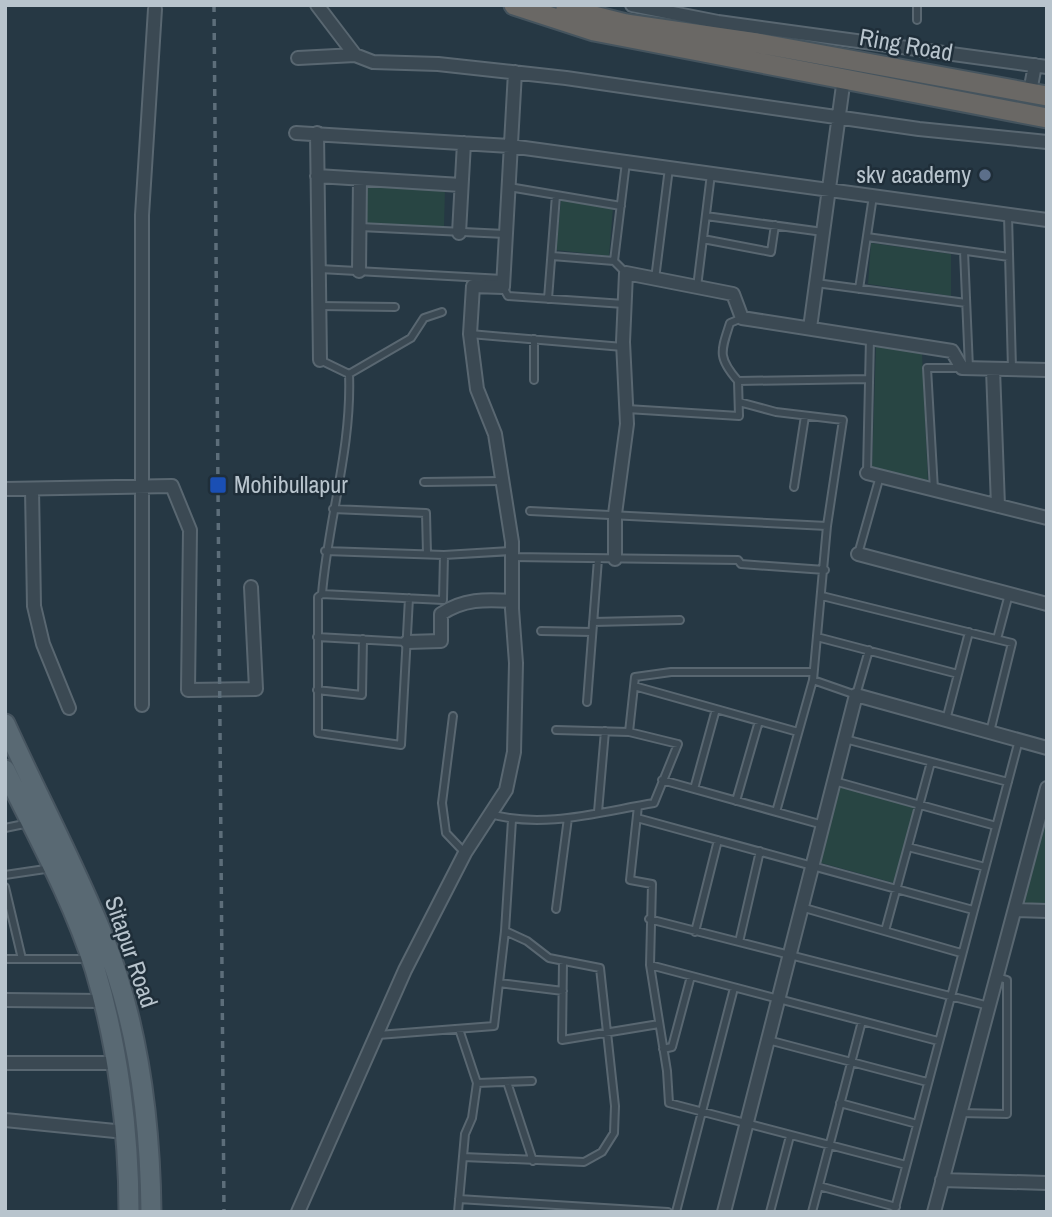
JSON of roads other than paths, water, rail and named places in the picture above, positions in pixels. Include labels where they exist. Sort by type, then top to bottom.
[{"type":"highway","name":"Ring Road","points":[[514,5],[594,31],[1047,118]]},
{"type":"highway","name":"Ring Road","points":[[555,5],[626,24],[757,43],[1038,94]]},
{"type":"main road","name":"Sitapur Road","points":[[5,724],[78,877],[104,938],[125,1002],[141,1085],[151,1212]]},
{"type":"main road","name":"Sitapur Road","points":[[5,770],[53,868],[91,959],[102,1001],[125,1132],[129,1212]]},
{"type":"street","points":[[317,5],[355,55]]},
{"type":"street","points":[[632,5],[718,22],[1041,66],[1038,94]]},
{"type":"street","points":[[142,705],[142,215],[155,9]]},
{"type":"street","points":[[718,22],[757,43]]},
{"type":"street","points":[[298,58],[355,55],[373,62],[438,64],[514,72],[839,117],[1047,142]]},
{"type":"street","points":[[298,1212],[405,970],[465,853],[506,790],[514,752],[516,663],[512,554],[495,435],[477,389],[470,334],[473,286],[503,283],[514,72]]},
{"type":"street","points":[[810,328],[844,78]]},
{"type":"street","points":[[296,132],[510,146],[1047,220]]},
{"type":"street","points":[[317,134],[320,359]]},
{"type":"street","points":[[459,233],[464,143]]},
{"type":"street","points":[[317,176],[461,184]]},
{"type":"street","points":[[359,271],[360,179]]},
{"type":"street","points":[[615,559],[615,514],[626,409],[623,347],[626,273],[733,294],[743,318],[952,351],[966,369],[1047,370]]},
{"type":"street","points":[[993,369],[998,506]]},
{"type":"street","points":[[873,475],[1047,518]]},
{"type":"street","points":[[5,489],[172,486],[190,530],[188,690],[256,689],[251,587]]},
{"type":"street","points":[[32,488],[34,606],[43,644],[69,708]]},
{"type":"street","points":[[858,554],[1047,604]]},
{"type":"street","points":[[407,642],[441,641],[441,614],[452,607],[469,601],[512,601]]},
{"type":"street","points":[[724,1212],[856,695],[1047,748]]},
{"type":"street","points":[[934,1212],[1047,788]]},
{"type":"street","points":[[1015,910],[1047,911]]},
{"type":"street","points":[[5,1000],[102,1001]]},
{"type":"street","points":[[5,1063],[114,1063]]},
{"type":"street","points":[[5,1121],[125,1132]]},
{"type":"street","points":[[942,1180],[1047,1183]]},
{"type":"lane","points":[[917,5],[917,20]]},
{"type":"lane","points":[[614,261],[626,162]]},
{"type":"lane","points":[[655,279],[669,168]]},
{"type":"lane","points":[[697,287],[711,174]]},
{"type":"lane","points":[[508,187],[621,206]]},
{"type":"lane","points":[[548,299],[556,195]]},
{"type":"lane","points":[[859,289],[873,197]]},
{"type":"lane","points":[[1008,215],[1012,369]]},
{"type":"lane","points":[[706,216],[823,232]]},
{"type":"lane","points":[[703,239],[771,252],[775,225]]},
{"type":"lane","points":[[360,227],[505,234]]},
{"type":"lane","points":[[867,237],[1009,257]]},
{"type":"lane","points":[[934,490],[927,369],[966,369],[964,251]]},
{"type":"lane","points":[[552,256],[614,261],[626,273]]},
{"type":"lane","points":[[317,269],[503,283],[508,296],[624,304]]},
{"type":"lane","points":[[816,284],[966,303]]},
{"type":"lane","points":[[318,306],[395,307]]},
{"type":"lane","points":[[349,374],[411,338],[424,318],[442,312]]},
{"type":"lane","points":[[626,409],[739,416],[738,381],[725,366],[721,352],[730,323],[743,318]]},
{"type":"lane","points":[[470,334],[623,347]]},
{"type":"lane","points":[[858,554],[873,475],[870,338]]},
{"type":"lane","points":[[534,339],[534,380]]},
{"type":"lane","points":[[320,359],[349,374]]},
{"type":"lane","points":[[349,374],[348,432],[325,551],[321,594],[318,597],[318,733],[401,745],[409,598]]},
{"type":"lane","points":[[738,381],[869,379]]},
{"type":"lane","points":[[739,402],[776,412],[843,421],[827,526],[813,676],[776,812]]},
{"type":"lane","points":[[794,487],[805,416]]},
{"type":"lane","points":[[424,482],[501,481]]},
{"type":"lane","points":[[333,509],[426,513],[427,554]]},
{"type":"lane","points":[[530,511],[827,526]]},
{"type":"lane","points":[[325,551],[738,560],[741,564],[825,570]]},
{"type":"lane","points":[[321,594],[443,600],[444,555]]},
{"type":"lane","points":[[587,702],[598,559]]},
{"type":"lane","points":[[997,639],[1009,594]]},
{"type":"lane","points":[[822,596],[1012,643],[990,732]]},
{"type":"lane","points":[[593,622],[680,620]]},
{"type":"lane","points":[[541,631],[592,632]]},
{"type":"lane","points":[[946,720],[969,632]]},
{"type":"lane","points":[[317,637],[407,642]]},
{"type":"lane","points":[[817,637],[958,674]]},
{"type":"lane","points":[[317,690],[362,695],[363,639]]},
{"type":"lane","points":[[629,732],[635,677],[671,672],[813,676],[856,695],[869,650]]},
{"type":"lane","points":[[634,686],[798,733]]},
{"type":"lane","points":[[694,789],[716,709]]},
{"type":"lane","points":[[453,716],[442,803],[446,833],[465,853]]},
{"type":"lane","points":[[736,801],[759,722]]},
{"type":"lane","points":[[490,814],[512,820],[548,821],[654,803],[678,744],[629,732],[556,730]]},
{"type":"lane","points":[[598,812],[605,731]]},
{"type":"lane","points":[[845,739],[1008,782]]},
{"type":"lane","points":[[819,1186],[895,1209],[949,996],[1020,740]]},
{"type":"lane","points":[[885,931],[931,762]]},
{"type":"lane","points":[[662,780],[823,825]]},
{"type":"lane","points":[[834,781],[996,826]]},
{"type":"lane","points":[[638,806],[630,880],[652,884],[649,919],[650,965],[669,1103],[906,1165]]},
{"type":"lane","points":[[556,909],[568,818]]},
{"type":"lane","points":[[636,818],[973,910]]},
{"type":"lane","points":[[376,1035],[494,1026],[505,931],[512,820]]},
{"type":"lane","points":[[5,828],[31,822]]},
{"type":"lane","points":[[695,932],[718,840]]},
{"type":"lane","points":[[908,847],[985,867]]},
{"type":"lane","points":[[739,942],[760,851]]},
{"type":"lane","points":[[5,875],[53,868]]},
{"type":"lane","points":[[5,887],[22,959]]},
{"type":"lane","points":[[802,908],[961,953]]},
{"type":"lane","points":[[649,919],[789,957],[989,1006]]},
{"type":"lane","points":[[463,1157],[584,1163],[602,1152],[614,1133],[615,1106],[600,968],[549,958],[527,942],[505,931]]},
{"type":"lane","points":[[5,960],[91,959]]},
{"type":"lane","points":[[563,961],[562,1040],[659,1024]]},
{"type":"lane","points":[[650,965],[938,1041]]},
{"type":"lane","points":[[663,1049],[672,1046],[691,976]]},
{"type":"lane","points":[[960,1114],[1007,1114],[1007,980],[997,977]]},
{"type":"lane","points":[[499,983],[563,991]]},
{"type":"lane","points":[[676,1212],[734,988]]},
{"type":"lane","points":[[812,1212],[862,1021]]},
{"type":"lane","points":[[458,1212],[463,1157],[477,1083],[459,1029]]},
{"type":"lane","points":[[768,1040],[928,1082]]},
{"type":"lane","points":[[477,1083],[532,1081]]},
{"type":"lane","points":[[507,1082],[533,1161]]},
{"type":"lane","points":[[840,1103],[917,1124]]},
{"type":"lane","points":[[769,1212],[790,1136]]},
{"type":"lane","points":[[459,1199],[668,1212]]},
{"type":"railway","points":[[214,5],[224,1212]]},
{"type":"place","name":"skv academy","points":[[985,175]]},
{"type":"place","name":"Mohibullapur","points":[[218,485]]}]
